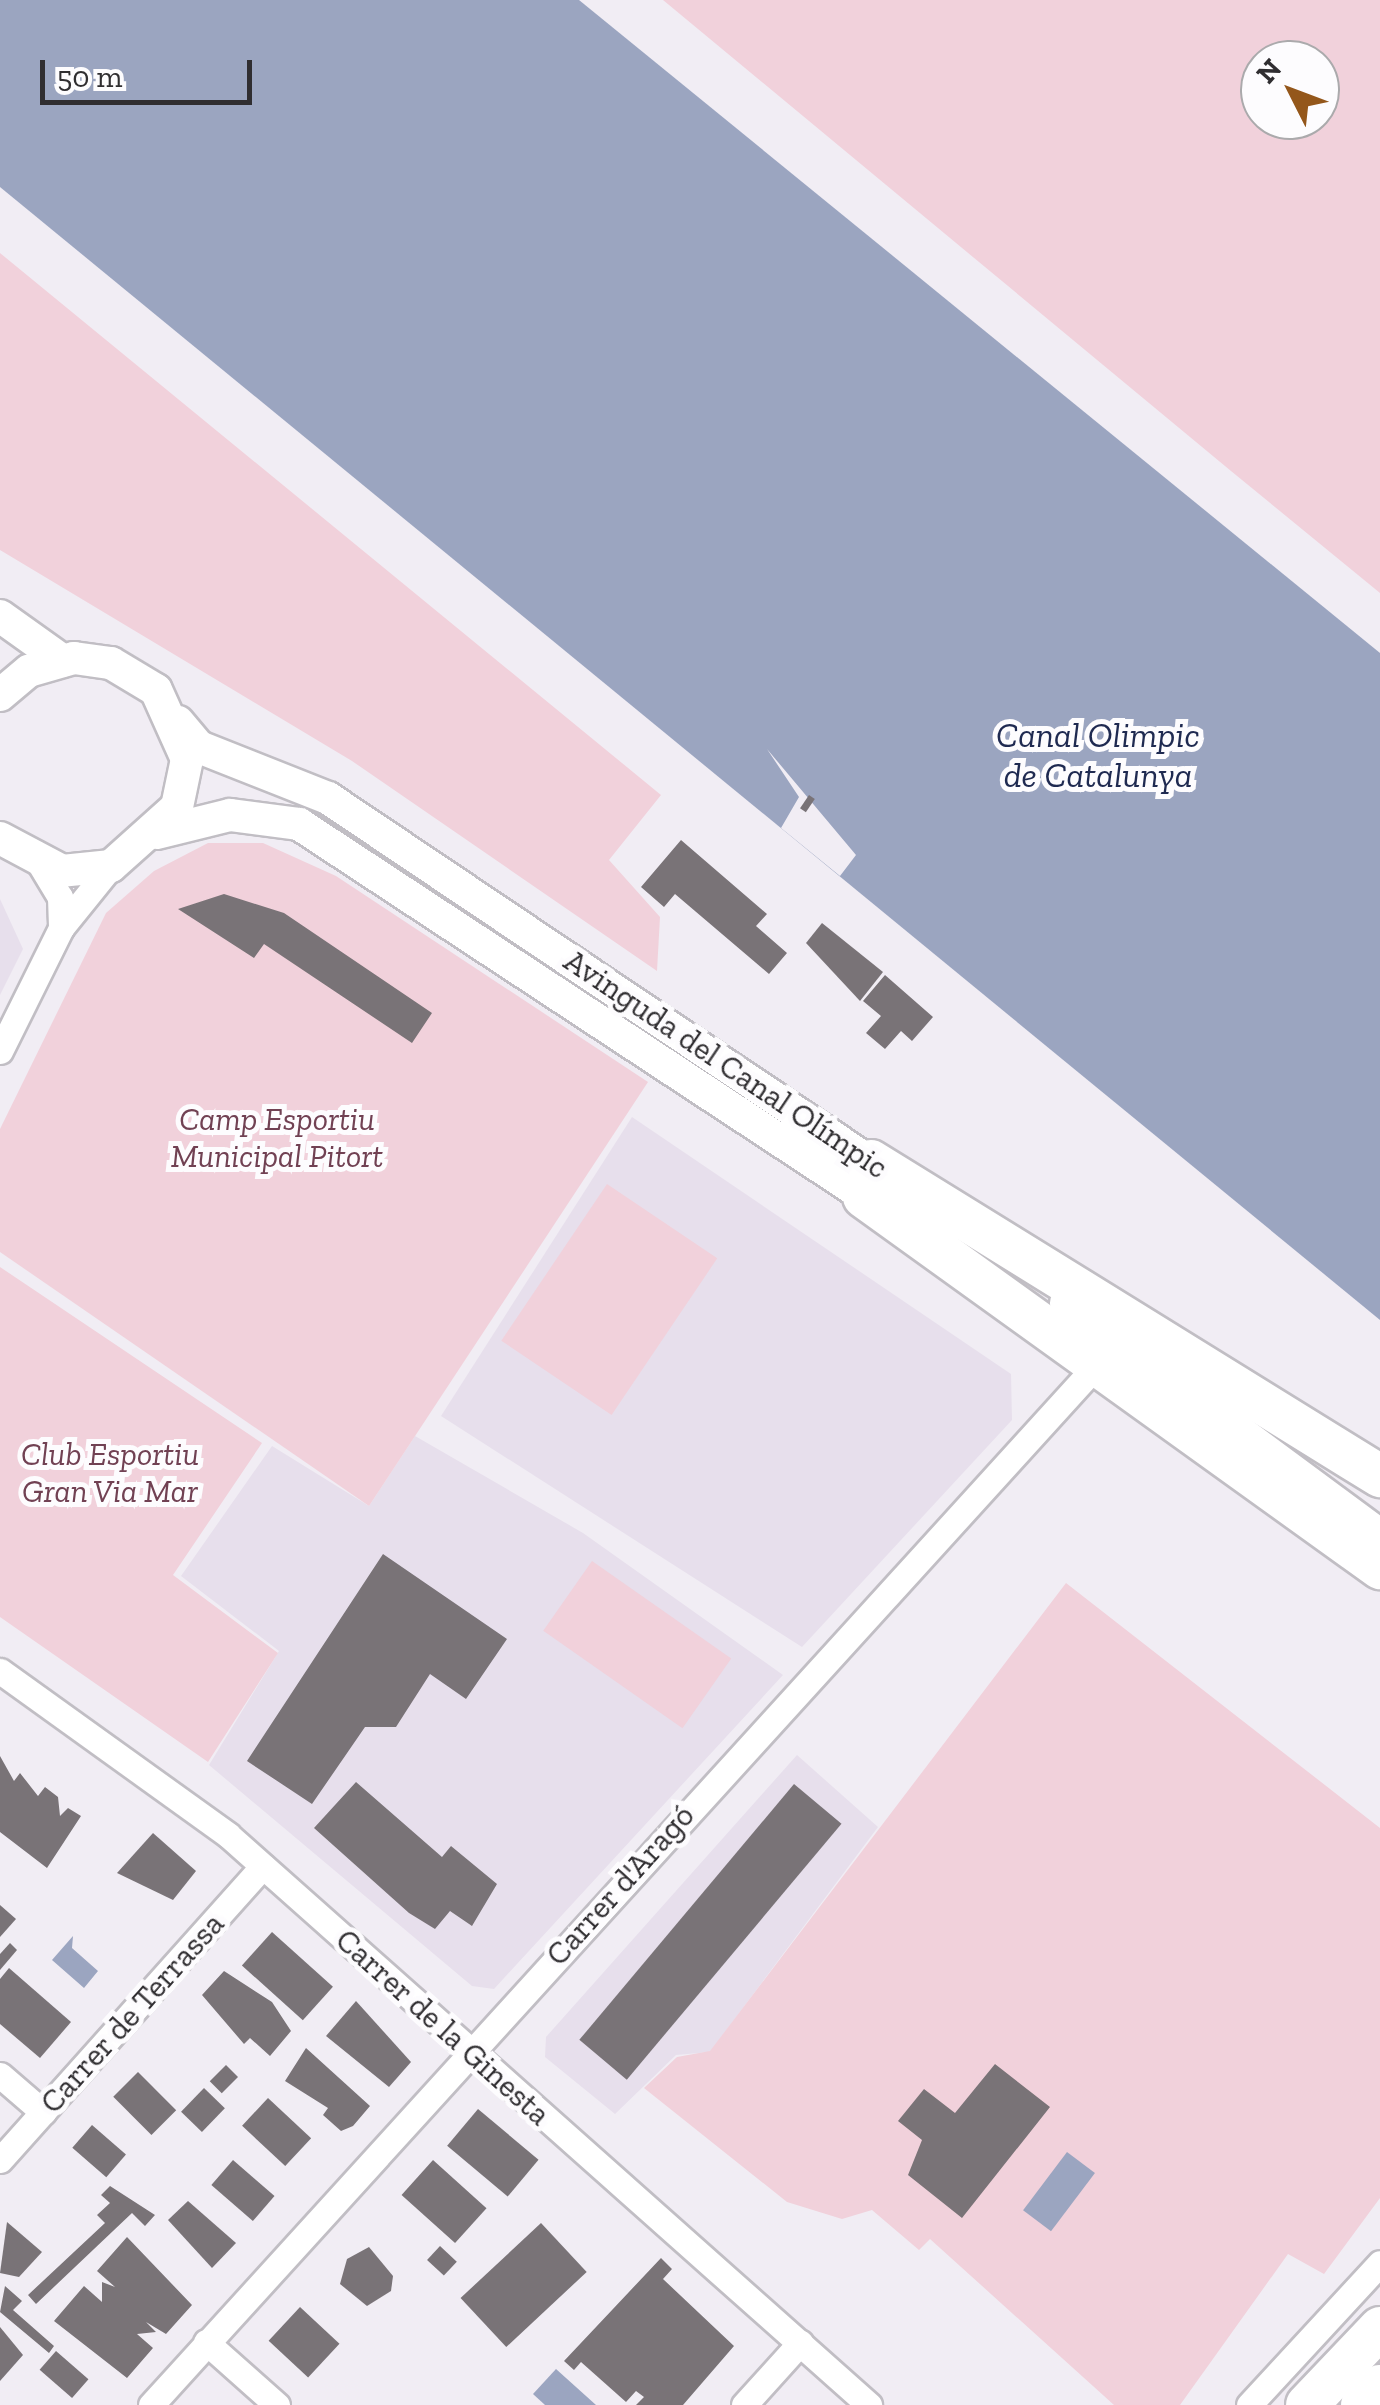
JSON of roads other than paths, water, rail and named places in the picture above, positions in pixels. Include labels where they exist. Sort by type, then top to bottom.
[{"type":"highway","points":[[868,1179],[1094,1369],[1380,1568]]},
{"type":"highway","points":[[868,1179],[1380,1476]]},
{"type":"highway","points":[[1362,2405],[1364,2374],[1380,2319]]},
{"type":"highway","points":[[1308,2405],[1364,2374],[1380,2328]]},
{"type":"street","points":[[0,616],[63,661]]},
{"type":"street","points":[[0,695],[29,671],[63,661]]},
{"type":"street","name":"Avinguda del Canal Olímpic","points":[[63,661],[111,662],[156,690],[199,747],[328,798],[1380,1535]]},
{"type":"street","points":[[0,1051],[61,928],[111,866],[157,833],[185,782],[178,722]]},
{"type":"street","name":"Avinguda del Canal Olímpic","points":[[157,833],[230,815],[299,824],[868,1179]]},
{"type":"street","points":[[0,838],[40,864],[60,896],[61,928]]},
{"type":"street","points":[[40,864],[111,866]]},
{"type":"street","name":"Carrer d'Aragó","points":[[151,2405],[468,2052],[1094,1369]]},
{"type":"street","name":"Carrer de la Ginesta","points":[[0,1672],[263,1866],[869,2405]]},
{"type":"street","name":"Carrer de Terrassa","points":[[0,2160],[263,1866]]},
{"type":"street","points":[[0,2076],[43,2112]]},
{"type":"street","points":[[1249,2405],[1380,2264]]},
{"type":"street","points":[[206,2342],[276,2405]]},
{"type":"street","points":[[744,2405],[800,2343]]},
{"type":"water","name":"Canal Olimpic de Catalunya","points":[[0,0],[579,0],[1380,653],[1380,1320],[0,187]]},
{"type":"water","points":[[73,1936],[72,1948],[98,1971],[84,1988],[52,1960]]},
{"type":"water","points":[[1067,2152],[1095,2173],[1051,2231],[1023,2210]]},
{"type":"water","points":[[556,2369],[596,2405],[545,2405],[533,2394]]},
{"type":"park label","name":"Camp Esportiu Municipal Pitort","points":[[277,1138]]},
{"type":"park label","name":"Club Esportiu Gran Via Mar","points":[[110,1474]]}]
